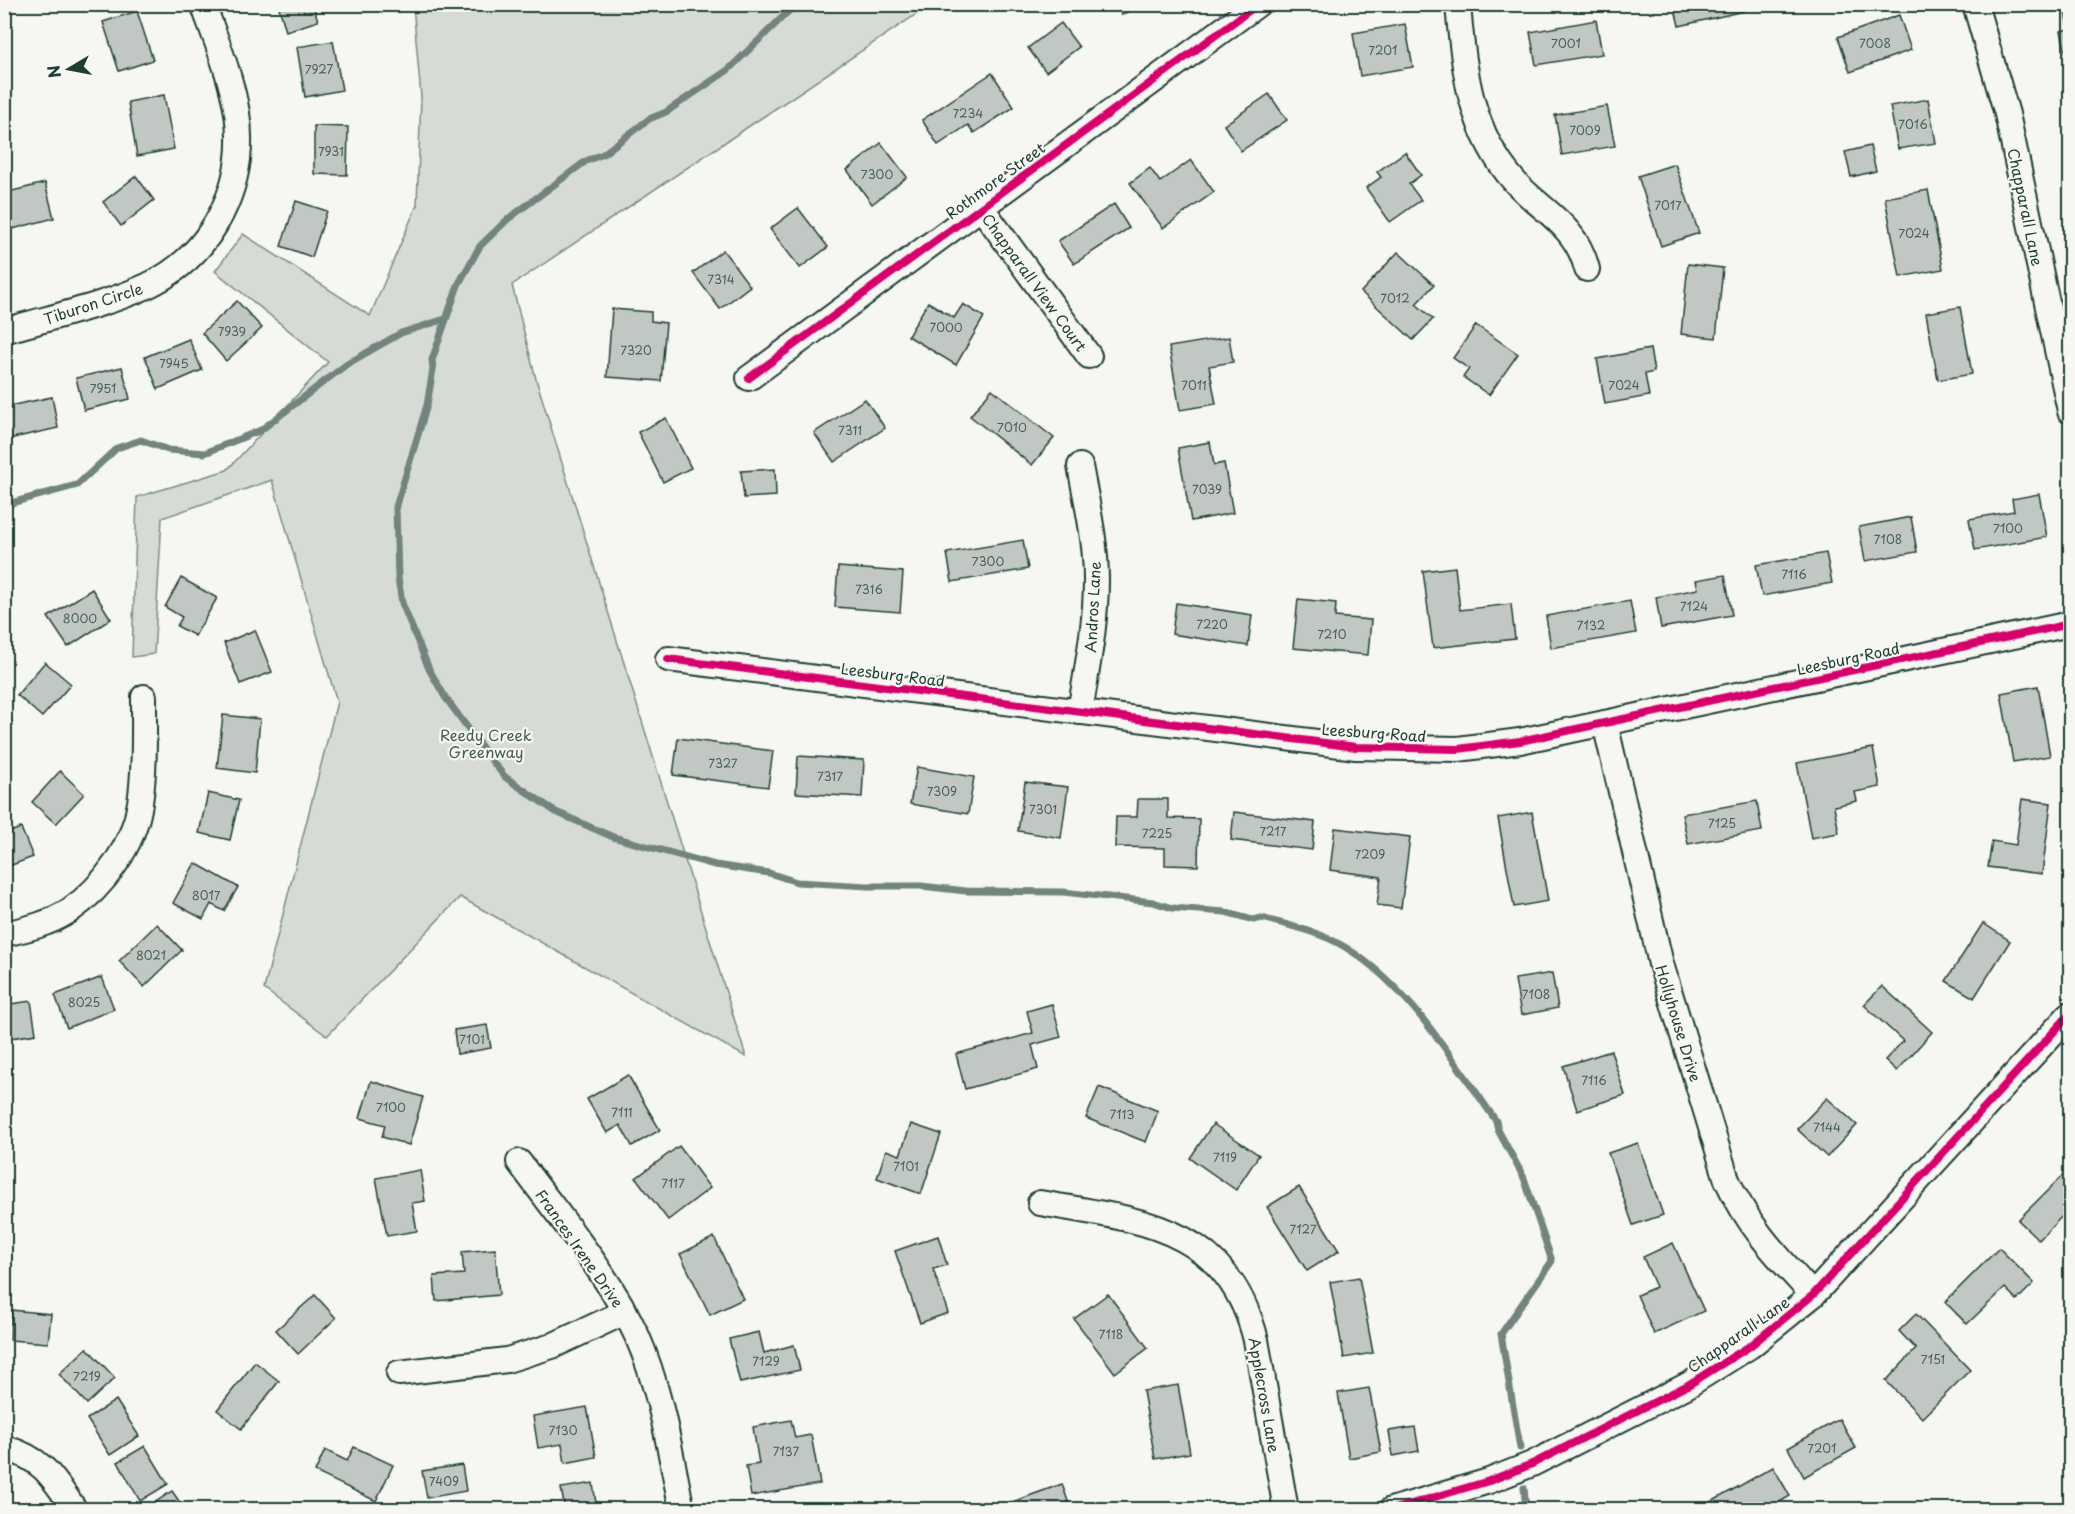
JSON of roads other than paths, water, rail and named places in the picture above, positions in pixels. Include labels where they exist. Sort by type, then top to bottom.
[{"type":"street","name":"Tiburon Circle","points":[[4,332],[149,285],[184,262],[210,236],[233,186],[239,128],[232,86],[203,4]]},
{"type":"street","name":"Rothmore Street","points":[[749,378],[1258,4]]},
{"type":"street","points":[[1458,4],[1468,94],[1488,141],[1514,181],[1575,237],[1583,252],[1587,269]]},
{"type":"street","name":"Chapparall Lane","points":[[1975,4],[2007,114],[2070,411]]},
{"type":"street","name":"Chapparall View Court","points":[[981,207],[1089,356]]},
{"type":"street","name":"Andros Lane","points":[[1080,466],[1091,526],[1096,581],[1092,638],[1080,712]]},
{"type":"street","name":"Leesburg Road","points":[[668,659],[1356,747],[1422,750],[1520,741],[2070,624]]},
{"type":"street","points":[[4,934],[38,926],[68,911],[94,890],[115,864],[131,835],[140,803],[144,697]]},
{"type":"street","name":"Hollyhouse Drive","points":[[1605,723],[1661,964],[1727,1180],[1741,1211],[1761,1239],[1813,1295]]},
{"type":"street","name":"Chapparall Lane","points":[[1391,1509],[1489,1481],[1532,1464],[1688,1385],[1750,1346],[1813,1295],[2070,1014]]},
{"type":"street","name":"Frances Irene Drive","points":[[519,1162],[602,1274],[625,1312],[647,1362],[667,1435],[682,1509]]},
{"type":"street","name":"Applecross Lane","points":[[1040,1203],[1136,1220],[1170,1231],[1205,1253],[1228,1278],[1254,1332],[1286,1509]]},
{"type":"street","points":[[399,1373],[507,1360],[552,1346],[625,1312]]},
{"type":"street","points":[[5,1448],[26,1454],[45,1467],[75,1509]]},
{"type":"waterway","points":[[796,4],[728,70],[666,112],[649,119],[603,154],[586,161],[508,219],[480,246],[458,285],[432,360],[433,369],[427,405],[396,507],[398,578],[402,603],[429,669],[445,697],[505,777],[556,812],[613,837],[715,865],[769,873],[797,882],[921,886],[966,891],[1063,892],[1153,902],[1172,908],[1225,912],[1253,920],[1262,918],[1309,931],[1336,942],[1361,958],[1384,977],[1425,1022],[1496,1121],[1498,1130],[1524,1178],[1552,1261],[1501,1334],[1520,1448]]},
{"type":"waterway","points":[[4,505],[77,485],[117,448],[141,440],[168,450],[205,453],[261,430],[347,364],[401,333],[445,319]]},
{"type":"waterway","points":[[1524,1488],[1526,1510]]},
{"type":"park label","name":"Reedy Creek Greenway","points":[[486,742]]}]
